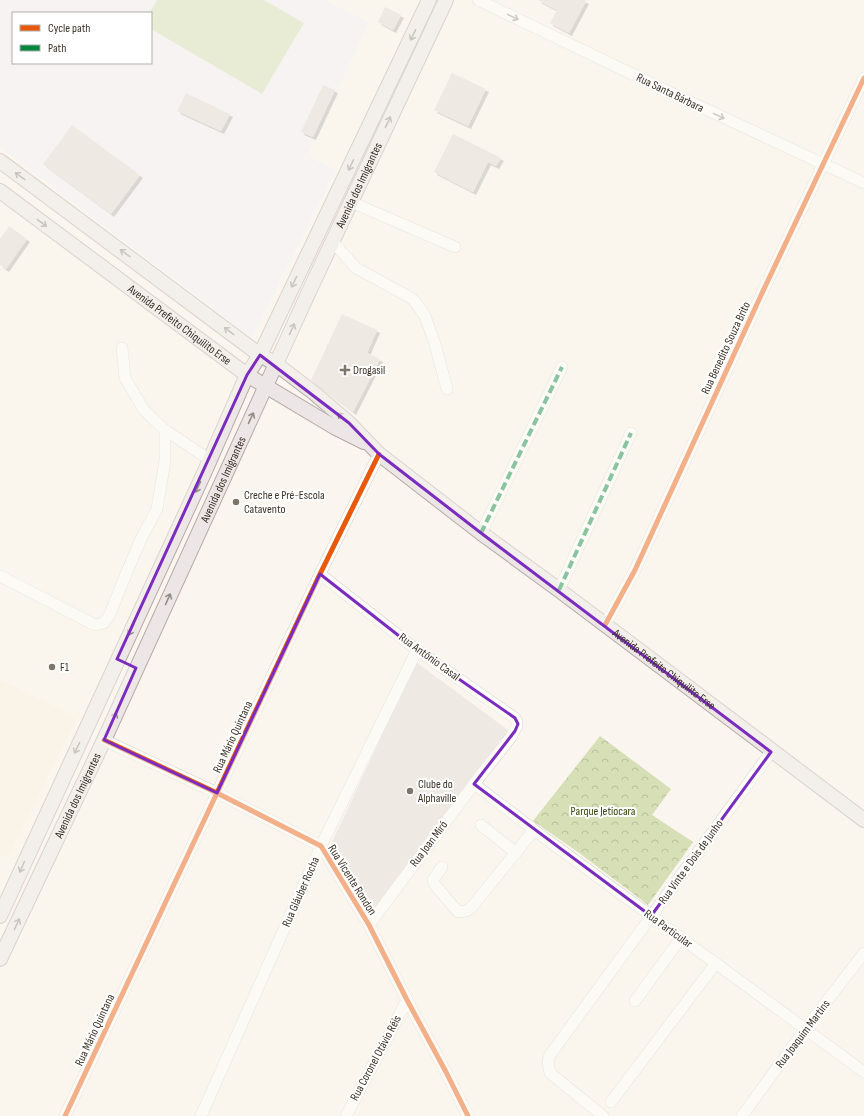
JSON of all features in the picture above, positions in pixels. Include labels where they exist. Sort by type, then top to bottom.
[{"type":"main road","name":"Avenida dos Imigrantes","points":[[0,916],[210,460],[247,375],[260,354],[429,0]]},
{"type":"main road","name":"Avenida dos Imigrantes","points":[[0,959],[104,740],[332,242],[446,0]]},
{"type":"main road","name":"Avenida Prefeito Chiquilito Erse","points":[[0,161],[260,354],[276,364],[335,410],[374,449],[480,533],[559,590],[864,820]]},
{"type":"main road","name":"Avenida Prefeito Chiquilito Erse","points":[[0,191],[247,375],[374,449]]},
{"type":"main road","points":[[335,197],[340,206],[351,202]]},
{"type":"main road","points":[[117,660],[136,668]]},
{"type":"street","name":"Rua Santa Bárbara","points":[[478,0],[864,183]]},
{"type":"street","name":"Rua Benedito Souza Brito","points":[[605,625],[635,570],[760,298],[864,78]]},
{"type":"street","points":[[351,202],[456,247]]},
{"type":"street","points":[[332,242],[356,268],[413,299],[425,316],[435,344],[447,389]]},
{"type":"street","points":[[122,348],[126,378],[144,410],[164,430],[210,460]]},
{"type":"street","points":[[480,533],[562,367]]},
{"type":"street","points":[[0,576],[95,625],[104,623],[110,614],[142,536],[157,509],[165,460],[164,430]]},
{"type":"street","points":[[559,590],[631,433]]},
{"type":"street","name":"Rua Mário Quintana","points":[[65,1116],[218,794],[320,574],[374,449]]},
{"type":"street","name":"Rua Antônio Casal","points":[[320,574],[417,650],[515,718],[517,726],[511,737],[504,745]]},
{"type":"street","name":"Rua Gláuber Rocha","points":[[202,1116],[321,846],[417,650]]},
{"type":"street","name":"Rua Vicente Rondon","points":[[104,740],[218,794],[321,846],[369,925],[468,1116]]},
{"type":"street","name":"Rua Joan Miró","points":[[369,925],[504,745]]},
{"type":"street","name":"Rua Vinte e Dois de Junho","points":[[603,1116],[550,1073],[548,1061],[550,1055],[772,752]]},
{"type":"street","name":"Rua Particular","points":[[474,784],[534,830],[864,1072]]},
{"type":"street","points":[[481,825],[516,853]]},
{"type":"street","points":[[442,867],[433,880],[435,885],[458,912],[466,912],[471,908],[534,830]]},
{"type":"street","points":[[635,1001],[681,938]]},
{"type":"street","name":"Rua Joaquim Martins","points":[[742,1116],[806,1028],[864,953]]},
{"type":"street","points":[[611,1102],[716,963]]},
{"type":"street","name":"Rua Coronel Otávio Réis","points":[[346,1116],[407,1000]]},
{"type":"highlighted area","points":[[260,355],[349,423],[379,454],[771,752],[651,916],[474,784],[515,731],[518,724],[515,718],[417,650],[320,574],[217,793],[104,740],[136,668],[117,659],[247,375]]},
{"type":"shaded area","points":[[0,0],[324,0],[369,22],[307,156],[336,170],[252,338],[0,147]]},
{"type":"shaded area","points":[[0,680],[78,717],[8,858],[0,854]]},
{"type":"green space","points":[[157,0],[264,0],[304,23],[262,94],[152,30],[152,12],[150,12]]},
{"type":"green space","name":"Parque Jetiocara","points":[[600,736],[671,789],[652,815],[693,842],[648,905],[578,852],[533,821]]},
{"type":"building","points":[[538,0],[586,1],[569,33],[550,23],[557,10]]},
{"type":"building","points":[[385,7],[401,15],[393,30],[378,22]]},
{"type":"building","points":[[452,73],[486,89],[468,126],[434,110]]},
{"type":"building","points":[[323,85],[335,90],[313,137],[301,132]]},
{"type":"building","points":[[186,93],[230,114],[221,131],[177,111]]},
{"type":"building","points":[[72,125],[140,175],[111,214],[43,164]]},
{"type":"building","points":[[453,134],[501,158],[496,166],[488,162],[473,192],[434,172]]},
{"type":"building","points":[[9,226],[27,239],[6,269],[0,265],[0,239]]},
{"type":"building","name":"Drogasil","points":[[342,314],[377,330],[367,353],[380,359],[353,412],[311,380]]},
{"type":"building","name":"Clube do Alphaville","points":[[416,662],[508,730],[367,920],[328,851]]},
{"type":"marked path","points":[[481,533],[562,367]]},
{"type":"marked path","points":[[559,590],[631,433]]},
{"type":"cycle path","points":[[605,625],[635,570],[763,291],[864,78]]},
{"type":"cycle path","points":[[65,1116],[320,574],[379,454]]},
{"type":"cycle path","points":[[104,740],[217,793],[321,846],[369,925],[468,1116]]},
{"type":"place","name":"Drogasil","points":[[345,370]]},
{"type":"place","name":"Creche e Pré-Escola Catavento","points":[[236,502]]},
{"type":"place","name":"F1","points":[[52,667]]},
{"type":"place","name":"Clube do Alphaville","points":[[410,791]]}]
